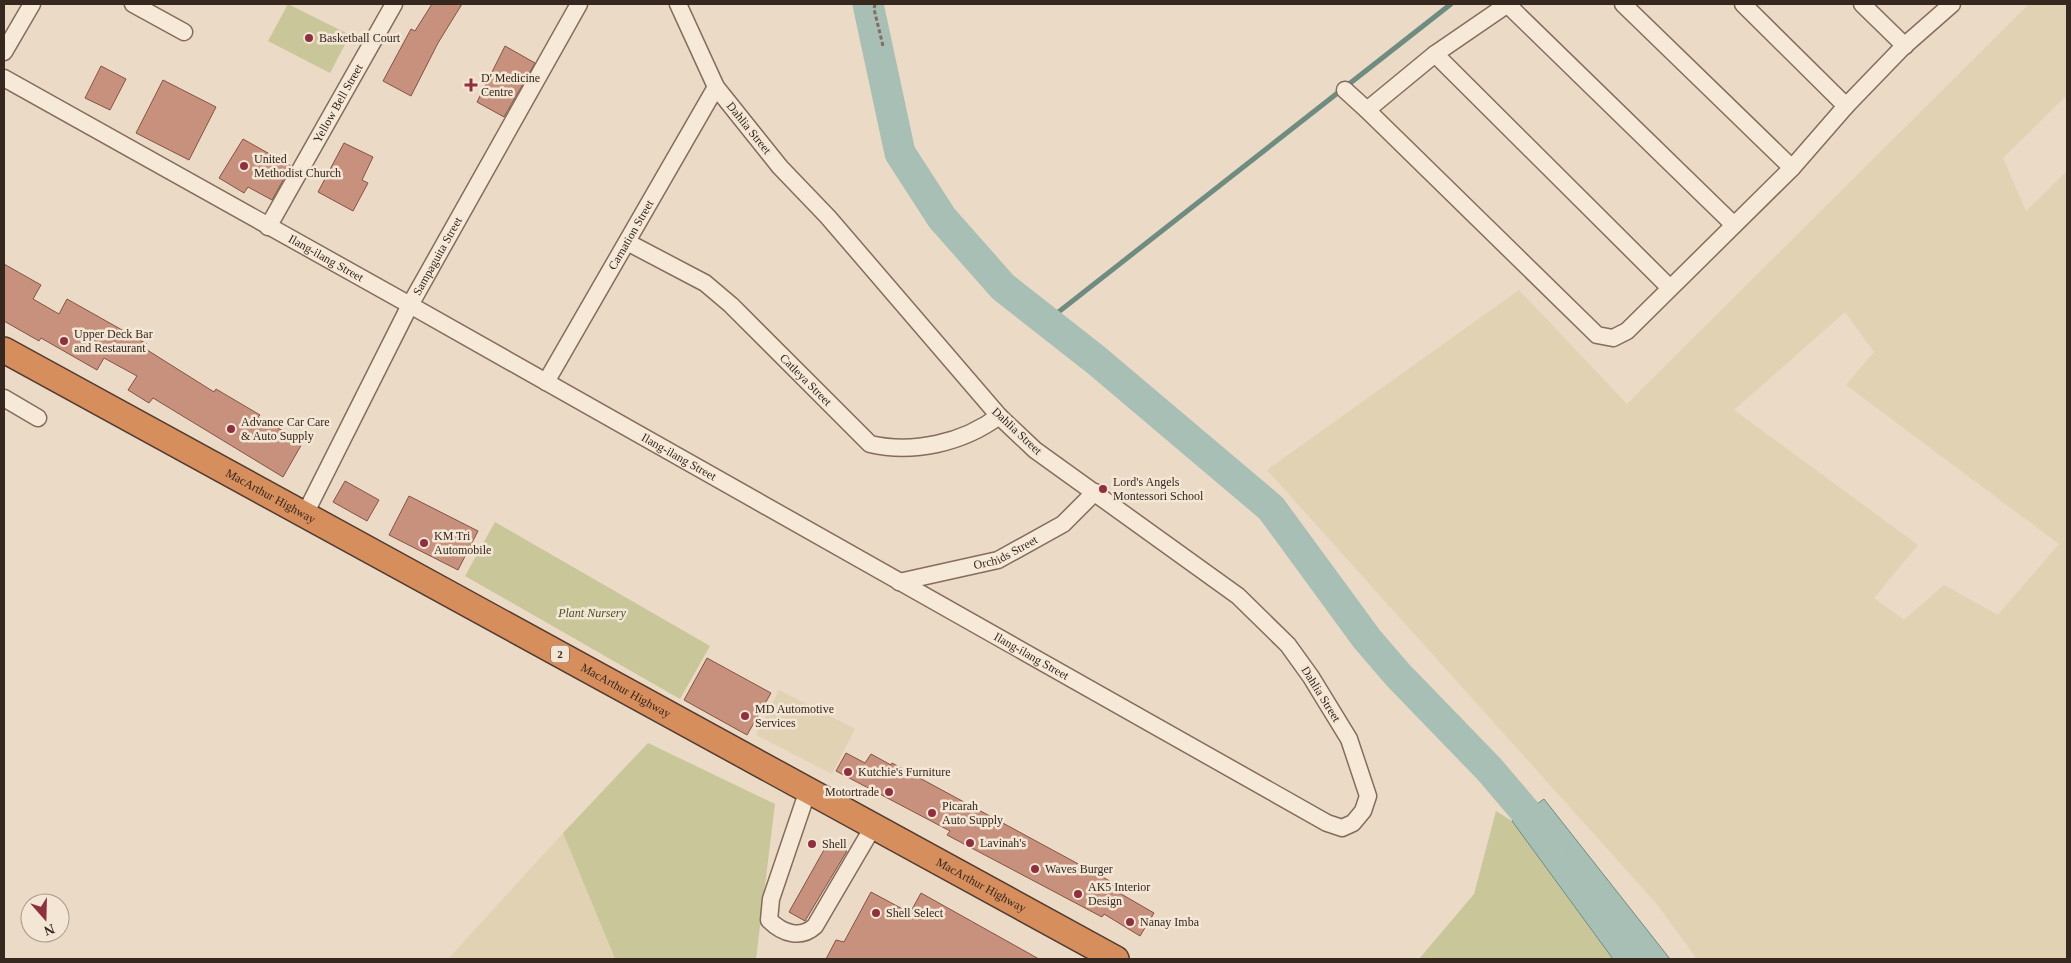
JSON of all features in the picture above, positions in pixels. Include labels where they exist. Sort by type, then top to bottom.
[{"type":"highway","name":"MacArthur Highway","points":[[6,357],[304,514],[1116,959]]},
{"type":"street","points":[[4,52],[32,4]]},
{"type":"street","points":[[133,4],[184,32]]},
{"type":"street","name":"Yellow Bell Street","points":[[268,227],[394,4]]},
{"type":"street","name":"Sampaguita Street","points":[[304,514],[410,305],[578,4]]},
{"type":"street","name":"Dahlia Street","points":[[678,4],[716,86],[780,167],[828,217],[998,416],[1035,450],[1238,596],[1288,644],[1311,677],[1349,739],[1362,772],[1368,796],[1363,811],[1353,823]]},
{"type":"street","points":[[1367,110],[1435,54],[1508,4],[1734,226]]},
{"type":"street","points":[[1623,4],[1792,168]]},
{"type":"street","points":[[1743,4],[1846,106]]},
{"type":"street","points":[[1862,4],[1905,46]]},
{"type":"street","points":[[1345,90],[1598,335],[1613,338],[1627,331],[1669,287],[1734,226],[1792,168],[1846,106],[1905,46],[1952,4]]},
{"type":"street","points":[[1435,54],[1669,287]]},
{"type":"street","name":"Ilang-ilang Street","points":[[4,78],[410,305],[1327,824],[1342,828],[1353,823]]},
{"type":"street","name":"Carnation Street","points":[[546,382],[716,86]]},
{"type":"street","name":"Catleya Street","points":[[627,242],[711,289],[731,305],[870,444],[891,449],[911,449],[942,443],[986,425],[998,416]]},
{"type":"street","points":[[4,398],[38,418]]},
{"type":"street","name":"Orchids Street","points":[[899,582],[998,560],[1063,524],[1095,492]]},
{"type":"street","points":[[808,790],[771,899],[770,920],[774,926],[798,935],[808,932],[816,926],[873,827]]},
{"type":"path","points":[[875,4],[874,9],[882,46]]},
{"type":"shaded area","points":[[2029,4],[2067,4],[2067,95],[2003,158],[2026,211],[2067,171],[2067,959],[1697,959],[1656,903],[1267,470],[1519,290],[1627,404]],"holes":[[[1845,312],[1874,352],[1846,385],[2059,544],[1998,615],[1944,585],[1904,620],[1874,598],[1918,545],[1734,410]]]},
{"type":"shaded area","points":[[779,690],[855,729],[832,774],[756,735]]},
{"type":"shaded area","points":[[1544,799],[1670,959],[1613,959],[1512,821]]},
{"type":"shaded area","points":[[563,833],[615,959],[448,959]]},
{"type":"green space","name":"Basketball Court","points":[[288,4],[350,35],[330,73],[268,41]]},
{"type":"green space","name":"Plant Nursery","points":[[495,522],[710,646],[680,699],[465,576]]},
{"type":"green space","points":[[648,743],[775,804],[756,959],[615,959],[563,833]]},
{"type":"green space","points":[[1496,811],[1512,821],[1613,959],[1419,959],[1474,894]]},
{"type":"building","points":[[432,4],[462,4],[438,43],[411,96],[383,81],[411,29],[415,31]]},
{"type":"building","points":[[505,46],[535,63],[504,117],[477,102]]},
{"type":"building","points":[[101,66],[126,79],[110,110],[85,98]]},
{"type":"building","points":[[163,80],[216,107],[189,160],[136,133]]},
{"type":"building","points":[[243,139],[291,166],[272,200],[248,187],[244,193],[219,178]]},
{"type":"building","points":[[344,143],[373,157],[362,180],[368,183],[353,211],[318,192]]},
{"type":"building","points":[[4,264],[41,285],[33,299],[59,314],[67,299],[147,344],[144,348],[214,392],[216,389],[260,415],[258,417],[303,442],[283,477],[153,398],[149,403],[128,390],[137,376],[104,358],[97,370],[41,338],[39,341],[4,321]]},
{"type":"building","points":[[345,481],[379,500],[367,521],[333,502]]},
{"type":"building","points":[[409,496],[478,531],[458,570],[389,535]]},
{"type":"building","points":[[707,658],[771,693],[747,735],[684,700]]},
{"type":"building","points":[[846,753],[865,763],[871,754],[891,765],[892,763],[1119,886],[1116,891],[1154,913],[1140,936],[1104,914],[1102,917],[947,835],[950,831],[836,771]]},
{"type":"building","points":[[829,841],[847,851],[805,921],[789,912]]},
{"type":"building","points":[[871,892],[910,913],[921,893],[1039,959],[826,959],[836,940],[844,942]]},
{"type":"waterway","points":[[868,4],[900,153],[942,218],[1003,287],[1096,360],[1271,508],[1367,639],[1398,675],[1489,769],[1553,844]]},
{"type":"waterway","points":[[1047,321],[1451,4]]},
{"type":"place","name":"Basketball Court","points":[[309,38]]},
{"type":"place","name":"D' Medicine Centre","points":[[471,85]]},
{"type":"place","name":"United Methodist Church","points":[[244,166]]},
{"type":"place","name":"Upper Deck Bar and Restaurant","points":[[64,341]]},
{"type":"place","name":"Advance Car Care & Auto Supply","points":[[231,429]]},
{"type":"place","name":"Lord's Angels Montessori School","points":[[1103,489]]},
{"type":"place","name":"KM Tri Automobile","points":[[424,543]]},
{"type":"place","name":"MD Automotive Services","points":[[745,716]]},
{"type":"place","name":"Kutchie's Furniture","points":[[848,772]]},
{"type":"place","name":"Motortrade","points":[[889,792]]},
{"type":"place","name":"Picarah Auto Supply","points":[[932,813]]},
{"type":"place","name":"Lavinah's","points":[[970,843]]},
{"type":"place","name":"Shell","points":[[812,844]]},
{"type":"place","name":"Waves Burger","points":[[1035,869]]},
{"type":"place","name":"AK5 Interior Design","points":[[1078,894]]},
{"type":"place","name":"Shell Select","points":[[876,913]]},
{"type":"place","name":"Nanay Imba","points":[[1130,922]]}]
